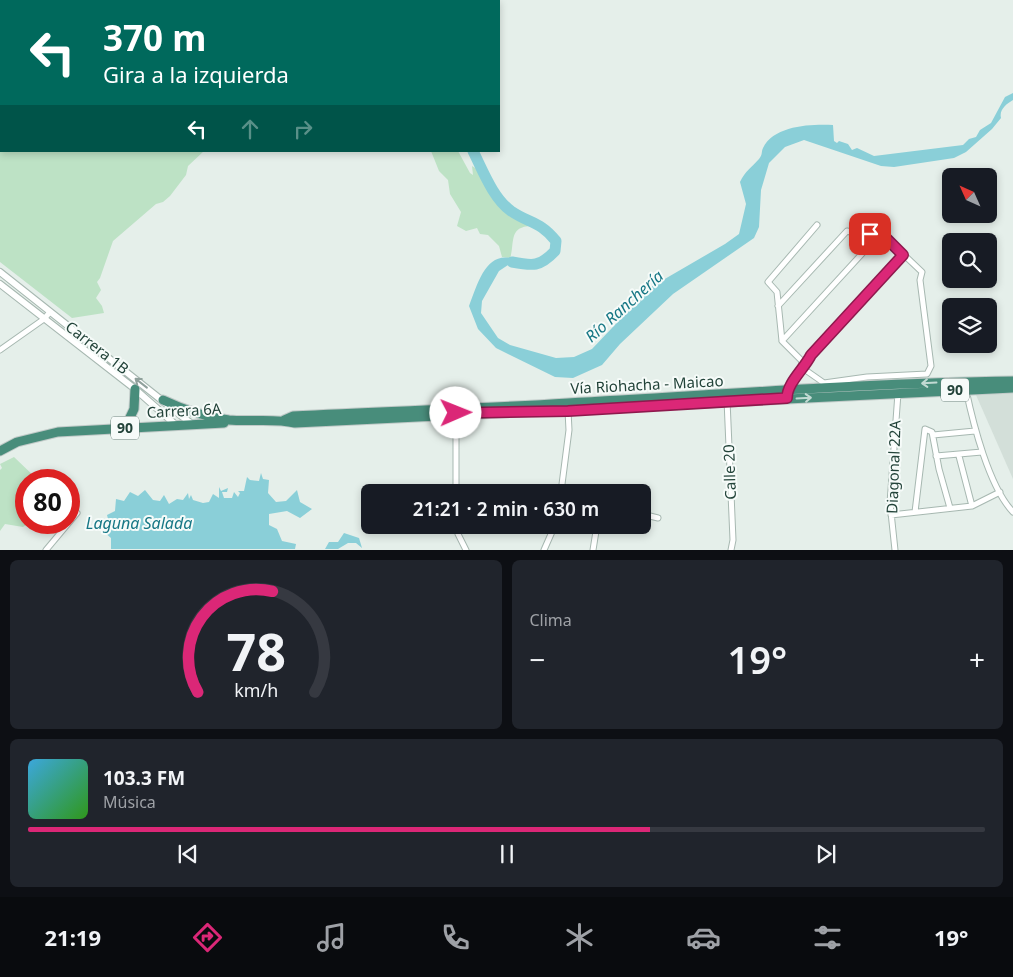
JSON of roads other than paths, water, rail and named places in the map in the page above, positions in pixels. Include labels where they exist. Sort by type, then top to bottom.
[{"type":"highway","name":"Vía Riohacha - Maicao","points":[[253,421],[284,420],[293,416],[727,398],[966,386],[1013,381]]},
{"type":"highway","name":"Vía Riohacha - Maicao","points":[[966,386],[1013,388]]},
{"type":"highway","points":[[125,428],[134,409],[135,389]]},
{"type":"highway","name":"Vía Riohacha - Maicao","points":[[456,410],[568,411],[689,399]]},
{"type":"highway","points":[[163,400],[206,416],[253,421]]},
{"type":"highway","name":"Carrera 6A","points":[[0,451],[17,442],[58,432],[253,421]]},
{"type":"street","points":[[778,306],[847,232],[858,234],[881,233],[922,272],[920,280],[931,366],[926,374],[867,377],[824,383],[804,369],[801,360],[782,341],[778,306],[777,292],[768,282],[817,225]]},
{"type":"street","points":[[782,341],[881,233]]},
{"type":"street","points":[[787,394],[811,355],[903,255]]},
{"type":"street","name":"Carrera 1B","points":[[0,272],[193,425]]},
{"type":"street","name":"Carrera 1B","points":[[0,284],[135,389],[177,426]]},
{"type":"street","points":[[0,350],[44,319],[50,312]]},
{"type":"street","points":[[966,386],[975,431],[982,452],[1000,492],[1013,512]]},
{"type":"street","name":"Diagonal 22A","points":[[895,550],[891,515],[898,389]]},
{"type":"street","name":"Calle 20","points":[[727,398],[733,540],[731,550]]},
{"type":"street","points":[[456,410],[456,484]]},
{"type":"street","points":[[563,484],[569,430],[568,411]]},
{"type":"street","points":[[915,512],[925,429],[932,432],[933,435],[936,456],[950,508]]},
{"type":"street","points":[[933,435],[975,431]]},
{"type":"street","points":[[936,456],[959,456],[982,452]]},
{"type":"street","points":[[959,456],[972,506]]},
{"type":"street","points":[[891,515],[972,506],[1000,492]]},
{"type":"street","points":[[651,516],[658,518]]},
{"type":"street","points":[[46,550],[59,534]]},
{"type":"street","points":[[458,534],[466,550]]},
{"type":"street","points":[[544,550],[551,534]]},
{"type":"street","points":[[593,550],[596,534]]},
{"type":"water","name":"Río Ranchería","points":[[1013,93],[1013,100],[1001,112],[1001,118],[992,129],[966,152],[954,158],[894,167],[881,166],[804,140],[785,147],[769,163],[761,190],[759,227],[754,238],[673,294],[620,344],[602,365],[573,378],[555,377],[496,348],[478,329],[469,306],[482,274],[495,260],[503,258],[514,259],[527,265],[508,265],[499,271],[482,301],[481,313],[498,338],[510,345],[556,358],[574,357],[592,349],[651,287],[739,234],[746,204],[740,182],[746,172],[760,157],[768,140],[784,130],[805,126],[833,125],[834,141],[848,144],[852,150],[857,148],[874,156],[963,145],[969,139],[976,137],[980,130],[991,123],[1005,97]]},
{"type":"water","name":"Laguna Salada","points":[[261,473],[263,479],[269,480],[268,493],[276,502],[286,501],[297,490],[300,502],[312,509],[300,518],[287,511],[269,514],[269,525],[277,529],[282,541],[296,544],[295,549],[111,549],[111,538],[104,532],[109,523],[107,515],[115,511],[116,499],[124,501],[130,492],[138,496],[145,490],[153,500],[160,501],[164,495],[169,504],[177,499],[183,500],[188,493],[189,499],[191,495],[193,500],[203,503],[209,502],[213,494],[219,498],[219,487],[221,491],[228,488],[227,492],[222,492],[224,498],[232,498],[234,492],[238,497],[240,493],[238,491],[244,491],[247,477],[250,480],[259,481]]},
{"type":"water","points":[[344,533],[359,538],[362,548],[356,543],[348,543],[338,549],[325,549],[329,542],[338,542]]},
{"type":"waterway","name":"Río Ranchería","points":[[473,152],[489,184],[505,206],[535,223],[556,241],[555,251],[540,263],[525,264],[512,262]]}]
